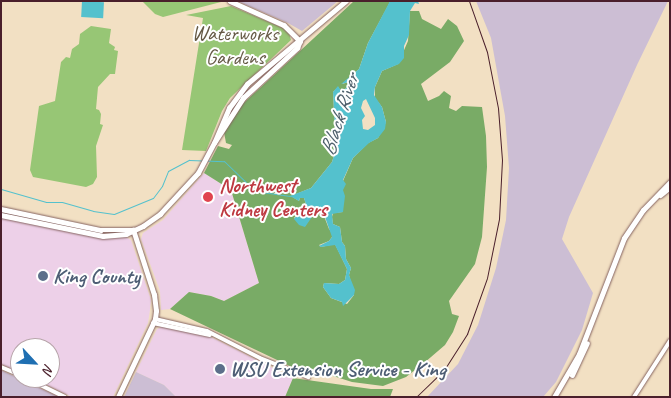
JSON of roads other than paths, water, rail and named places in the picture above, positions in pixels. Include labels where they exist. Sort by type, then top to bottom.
[{"type":"main road","points":[[556,397],[579,354],[624,238],[643,210],[670,182]]},
{"type":"main road","points":[[556,397],[583,354],[626,241],[652,204],[670,187]]},
{"type":"street","points":[[230,1],[284,24],[300,41]]},
{"type":"street","points":[[214,142],[216,133],[233,101],[247,84],[346,1]]},
{"type":"street","points":[[1,215],[103,236],[126,234],[133,230],[160,214],[203,166],[214,142],[243,98],[297,48],[300,41]]},
{"type":"street","points":[[1,209],[101,230],[133,230]]},
{"type":"street","points":[[36,222],[44,220],[75,225]]},
{"type":"street","points":[[118,397],[154,321],[154,296],[133,230]]},
{"type":"street","points":[[154,321],[212,335],[260,358],[308,377]]},
{"type":"street","points":[[634,397],[670,341]]},
{"type":"street","points":[[47,388],[65,397]]},
{"type":"water","points":[[82,1],[104,2],[103,18],[81,17]]},
{"type":"water","name":"Black River","points":[[390,1],[418,1],[419,4],[415,3],[410,11],[409,35],[404,46],[404,58],[399,64],[382,71],[375,87],[374,95],[382,107],[386,122],[385,129],[378,138],[369,143],[353,158],[343,180],[346,184],[343,190],[345,196],[343,212],[332,214],[333,224],[340,227],[346,259],[351,268],[349,275],[355,290],[354,295],[343,306],[342,302],[331,298],[323,287],[324,283],[339,284],[345,280],[347,269],[335,245],[319,246],[329,241],[332,237],[325,217],[317,208],[312,210],[314,214],[305,227],[299,225],[294,219],[306,204],[304,198],[300,198],[299,201],[290,196],[311,188],[332,162],[336,149],[333,92],[338,86],[341,91],[350,86],[349,82],[341,84],[359,69],[368,43]],"holes":[[[366,99],[375,118],[375,125],[368,130],[363,129],[362,120],[365,116],[361,108],[363,101]]]},
{"type":"waterway","points":[[1,189],[46,202],[62,202],[93,211],[114,214],[153,198],[162,186],[168,171],[189,160],[224,161],[255,191],[292,196]]},
{"type":"railway","points":[[416,397],[444,370],[467,334],[487,278],[499,219],[502,160],[498,108],[487,52],[469,1]]},
{"type":"place","name":"Northwest Kidney Centers","points":[[208,197]]},
{"type":"place","name":"King County","points":[[43,276]]},
{"type":"place","name":"WSU Extension Service - King","points":[[220,369]]},
{"type":"park label","name":"Waterworks Gardens","points":[[235,45]]}]
